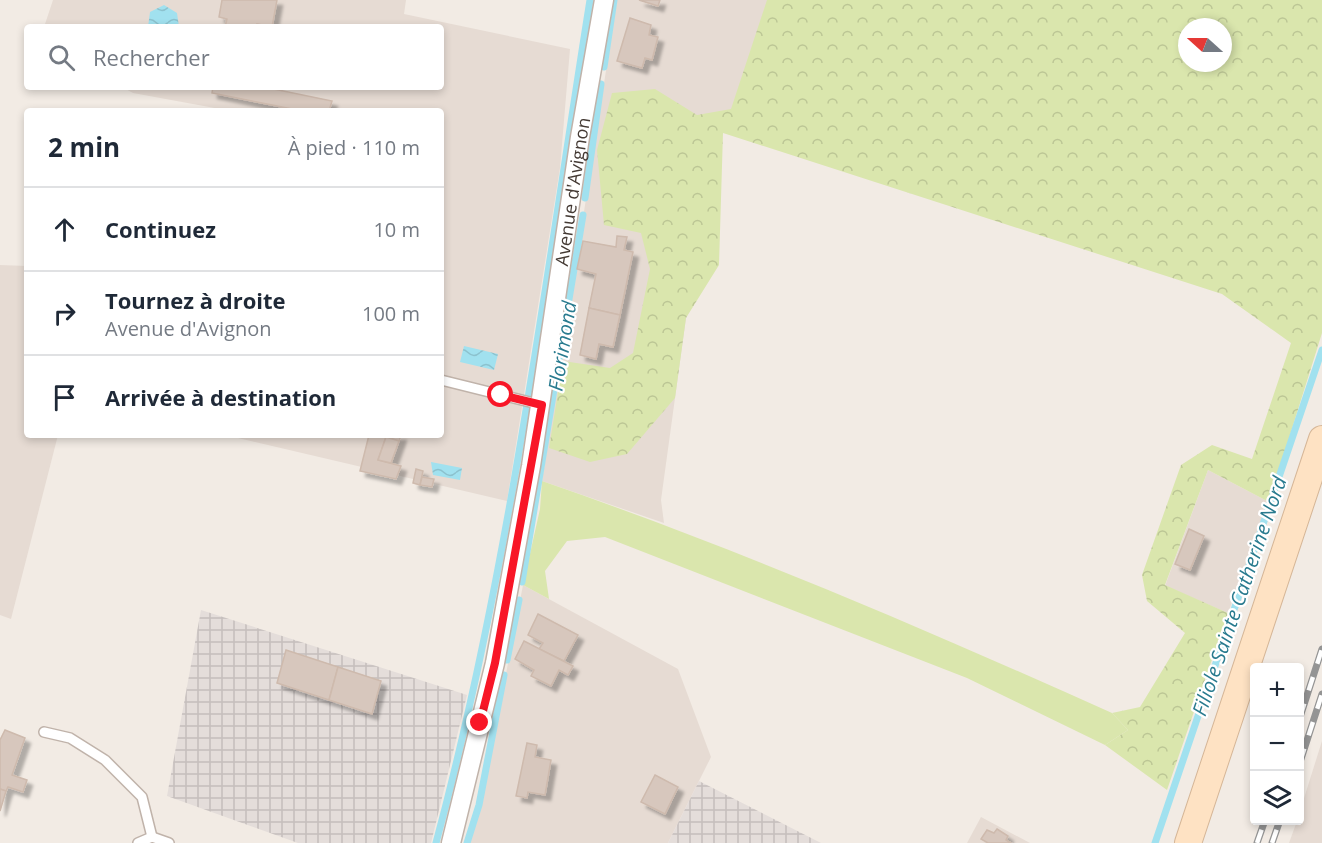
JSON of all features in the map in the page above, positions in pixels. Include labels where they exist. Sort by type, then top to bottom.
[{"type":"main road","points":[[1188,843],[1322,439]]},
{"type":"street","name":"Avenue d'Avignon","points":[[451,843],[495,663],[542,405],[580,137],[604,0]]},
{"type":"lane","points":[[444,381],[542,405]]},
{"type":"lane","points":[[44,732],[70,738],[105,760],[142,797],[152,837]]},
{"type":"lane","points":[[138,843],[152,837],[169,843]]},
{"type":"shaded area","points":[[53,0],[406,0],[404,14],[570,49],[560,168],[507,501],[238,438],[444,438],[444,108],[215,108],[133,93],[128,90],[444,90],[444,24],[45,24]]},
{"type":"shaded area","points":[[617,0],[786,0],[722,133],[686,318],[661,500],[664,523],[542,481]]},
{"type":"shaded area","points":[[0,265],[24,266],[24,438],[57,438],[11,619],[0,615]]},
{"type":"shaded area","points":[[1208,470],[1269,502],[1228,613],[1165,586]]},
{"type":"shaded area","points":[[523,585],[678,669],[711,757],[668,843],[468,843],[482,799]]},
{"type":"shaded area","points":[[201,610],[467,695],[431,843],[298,843],[167,796]]},
{"type":"shaded area","points":[[1322,741],[1322,843],[1289,843],[1296,825],[1304,825],[1304,798]]},
{"type":"shaded area","points":[[699,781],[821,843],[668,843]]},
{"type":"shaded area","points":[[981,817],[1030,843],[967,843]]},
{"type":"green space","points":[[767,0],[1322,0],[1322,333],[1269,502],[1208,470],[1165,585],[1228,613],[1167,790],[1105,745],[1128,730],[1112,713],[1140,707],[1185,633],[1147,601],[1142,575],[1181,465],[1212,445],[1252,459],[1291,343],[1222,294],[723,133],[719,265],[686,318],[675,398],[627,454],[590,462],[549,448],[563,361],[610,368],[633,353],[650,269],[641,233],[604,225],[597,150],[612,93],[655,89],[697,115],[731,109]]},
{"type":"green space","points":[[542,481],[687,534],[901,620],[1112,713],[1128,730],[1105,745],[967,678],[605,537],[567,541],[545,571],[549,599],[523,585],[540,509]]},
{"type":"water","points":[[164,5],[177,13],[179,24],[148,24],[150,12]]},
{"type":"water","points":[[464,346],[498,354],[494,370],[460,362]]},
{"type":"water","points":[[431,462],[462,468],[460,480],[433,475]]},
{"type":"building","points":[[222,0],[277,0],[273,24],[226,24],[227,19],[219,17]]},
{"type":"building","points":[[639,0],[660,0],[658,6]]},
{"type":"building","points":[[630,18],[651,25],[649,35],[658,37],[652,60],[645,58],[642,68],[617,61]]},
{"type":"building","points":[[212,90],[279,90],[332,101],[330,108],[287,108],[212,93]]},
{"type":"building","points":[[617,236],[627,237],[624,250],[633,252],[620,315],[589,308],[596,274],[577,269],[583,241],[616,247]]},
{"type":"building","points":[[589,308],[620,315],[613,347],[599,344],[596,359],[580,355]]},
{"type":"building","points":[[368,438],[386,438],[378,460],[401,466],[396,479],[360,471]]},
{"type":"building","points":[[386,438],[399,441],[391,463],[378,460]]},
{"type":"building","points":[[416,469],[423,471],[420,485],[413,483]]},
{"type":"building","points":[[422,477],[434,479],[432,487],[420,485]]},
{"type":"building","points":[[1189,529],[1204,536],[1190,570],[1175,564]]},
{"type":"building","points":[[538,614],[578,635],[564,661],[539,649],[543,643],[528,635]]},
{"type":"building","points":[[524,641],[573,666],[568,675],[559,670],[551,686],[531,676],[534,670],[515,659]]},
{"type":"building","points":[[286,650],[338,667],[329,700],[277,683]]},
{"type":"building","points":[[338,667],[381,681],[372,714],[329,700]]},
{"type":"building","points":[[5,730],[25,738],[12,775],[27,780],[23,792],[8,787],[6,791],[0,789],[0,740]]},
{"type":"building","points":[[527,743],[537,745],[535,757],[551,760],[545,795],[528,792],[527,798],[516,796]]},
{"type":"building","points":[[655,775],[678,787],[665,814],[641,802]]},
{"type":"building","points":[[0,789],[6,791],[0,811]]},
{"type":"building","points":[[997,829],[1008,836],[1006,840],[1011,843],[988,843],[981,839],[987,830],[994,833]]},
{"type":"waterway","points":[[436,843],[462,739],[505,529],[524,424],[590,0]]},
{"type":"waterway","name":"Florimond","points":[[604,67],[614,0]]},
{"type":"waterway","name":"Florimond","points":[[585,198],[601,84]]},
{"type":"waterway","name":"Florimond","points":[[522,582],[583,215]]},
{"type":"waterway","name":"Filiole Sainte Catherine Nord","points":[[1155,843],[1322,350]]},
{"type":"waterway","name":"Florimond","points":[[507,660],[519,600]]},
{"type":"waterway","name":"Florimond","points":[[467,843],[479,805],[504,675]]},
{"type":"railway","points":[[1304,705],[1322,649]]},
{"type":"railway","points":[[1304,750],[1322,694]]},
{"type":"railway","points":[[1257,843],[1263,825]]},
{"type":"railway","points":[[1272,843],[1278,825]]},
{"type":"route","points":[[480,723],[495,663],[542,405],[501,395]]}]
